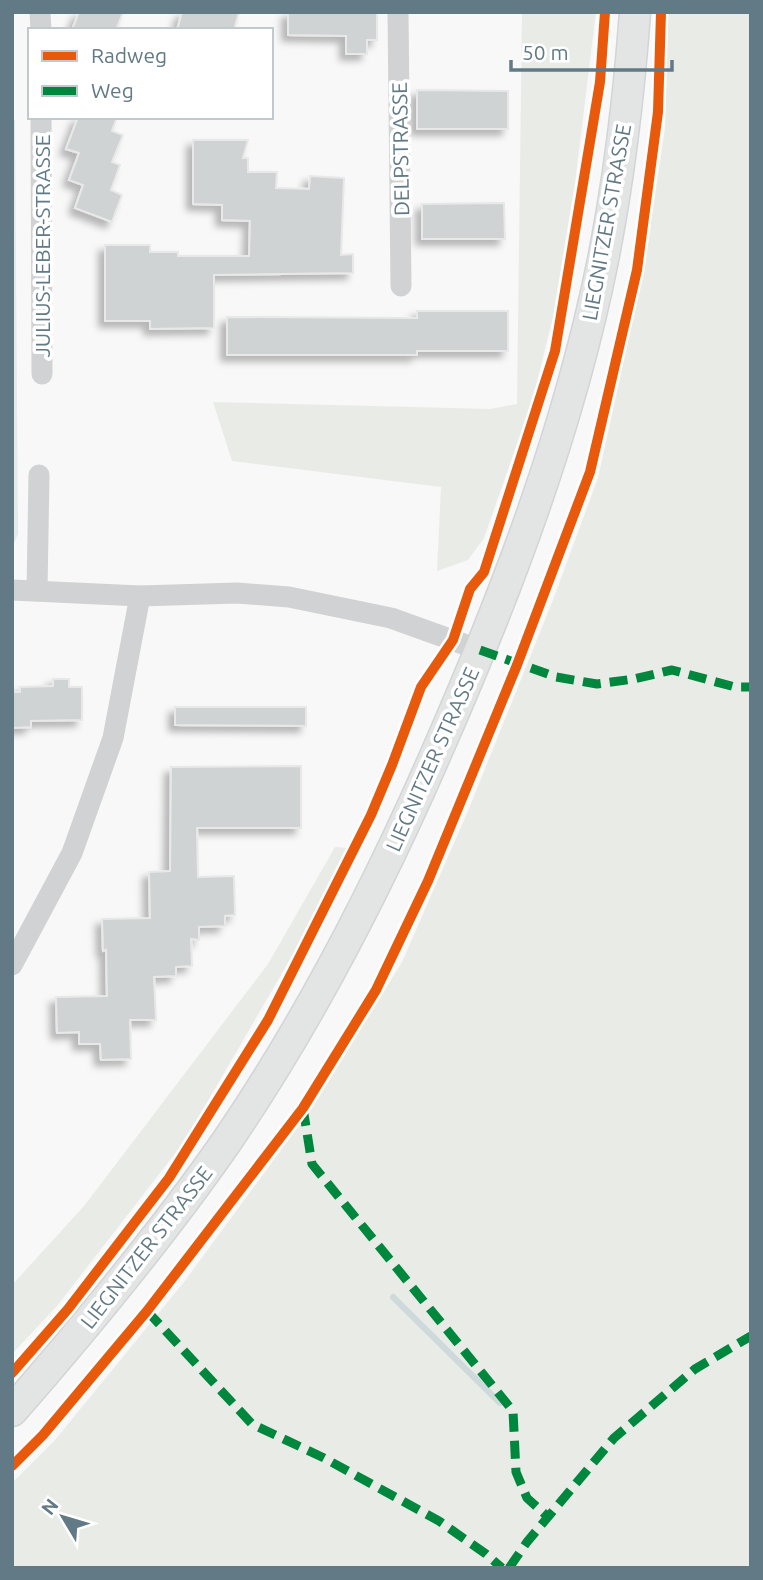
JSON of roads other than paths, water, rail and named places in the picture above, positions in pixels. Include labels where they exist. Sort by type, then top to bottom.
[{"type":"main road","name":"LIEGNITZER STRASSE","points":[[12,1411],[132,1269],[195,1186],[259,1092],[318,993],[405,825],[480,650],[555,444],[603,261],[619,165],[635,12]]},
{"type":"street","name":"DELPSTRASSE","points":[[398,12],[401,286]]},
{"type":"street","name":"JULIUS-LEBER-STRASSE","points":[[41,119],[42,374]]},
{"type":"street","points":[[37,590],[40,475]]},
{"type":"street","points":[[12,590],[140,596],[237,593],[289,597],[391,618],[480,650]]},
{"type":"street","points":[[12,965],[72,853],[113,738],[140,596]]},
{"type":"waterway","points":[[393,1297],[500,1403]]}]
